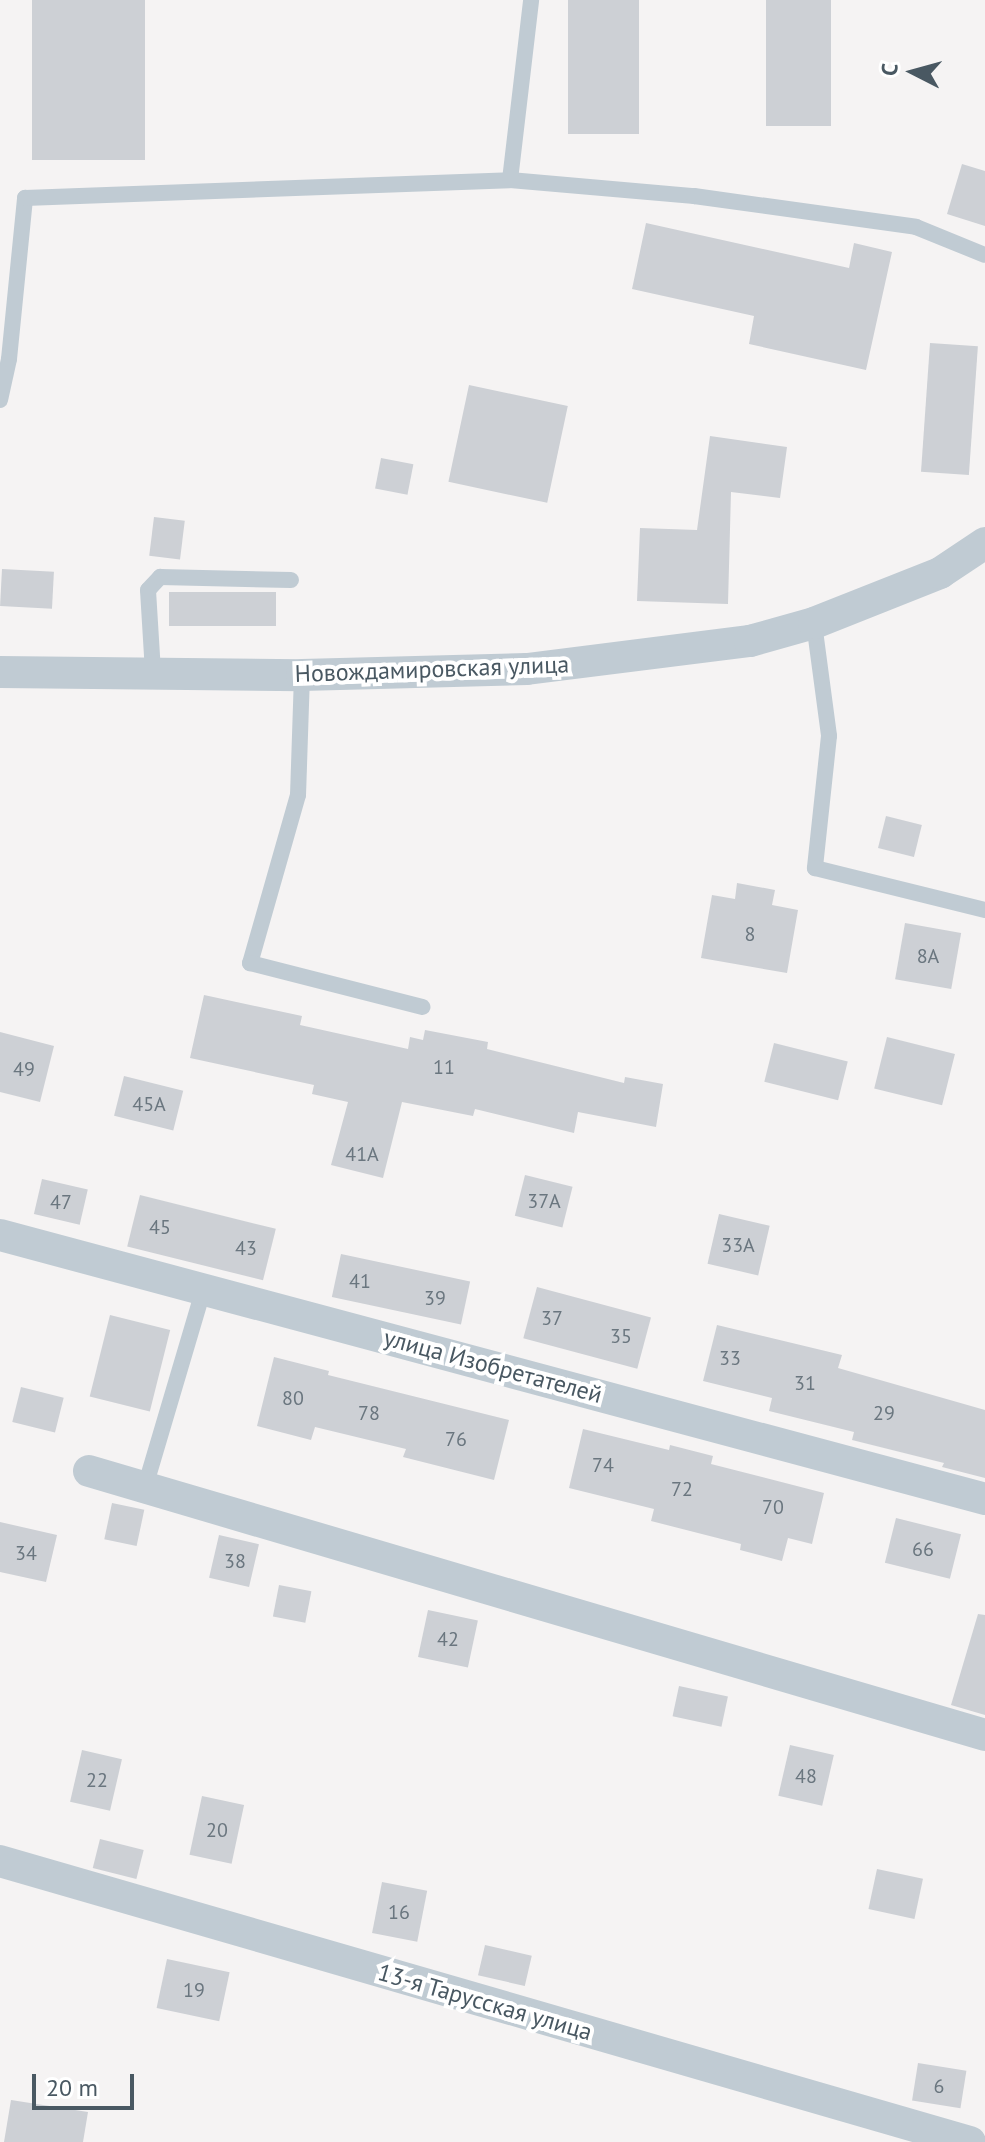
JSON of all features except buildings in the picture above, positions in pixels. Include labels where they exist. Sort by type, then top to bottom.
[{"type":"street","name":"Новождамировская улица","points":[[0,672],[302,675],[527,669],[750,641],[814,623],[940,573],[985,543]]},
{"type":"street","name":"улица Изобретателей","points":[[0,1235],[985,1499]]},
{"type":"street","points":[[89,1471],[985,1735]]},
{"type":"street","name":"13-я Тарусская улица","points":[[0,1861],[970,2142]]},
{"type":"lane","points":[[510,180],[531,0]]},
{"type":"lane","points":[[0,400],[9,359],[25,198],[510,180],[694,196],[916,227],[985,255]]},
{"type":"lane","points":[[153,672],[148,590],[160,577],[291,580]]},
{"type":"lane","points":[[814,623],[829,736],[815,868],[985,910]]},
{"type":"lane","points":[[302,675],[298,795],[250,963],[422,1007]]},
{"type":"lane","points":[[145,1487],[204,1288]]}]
